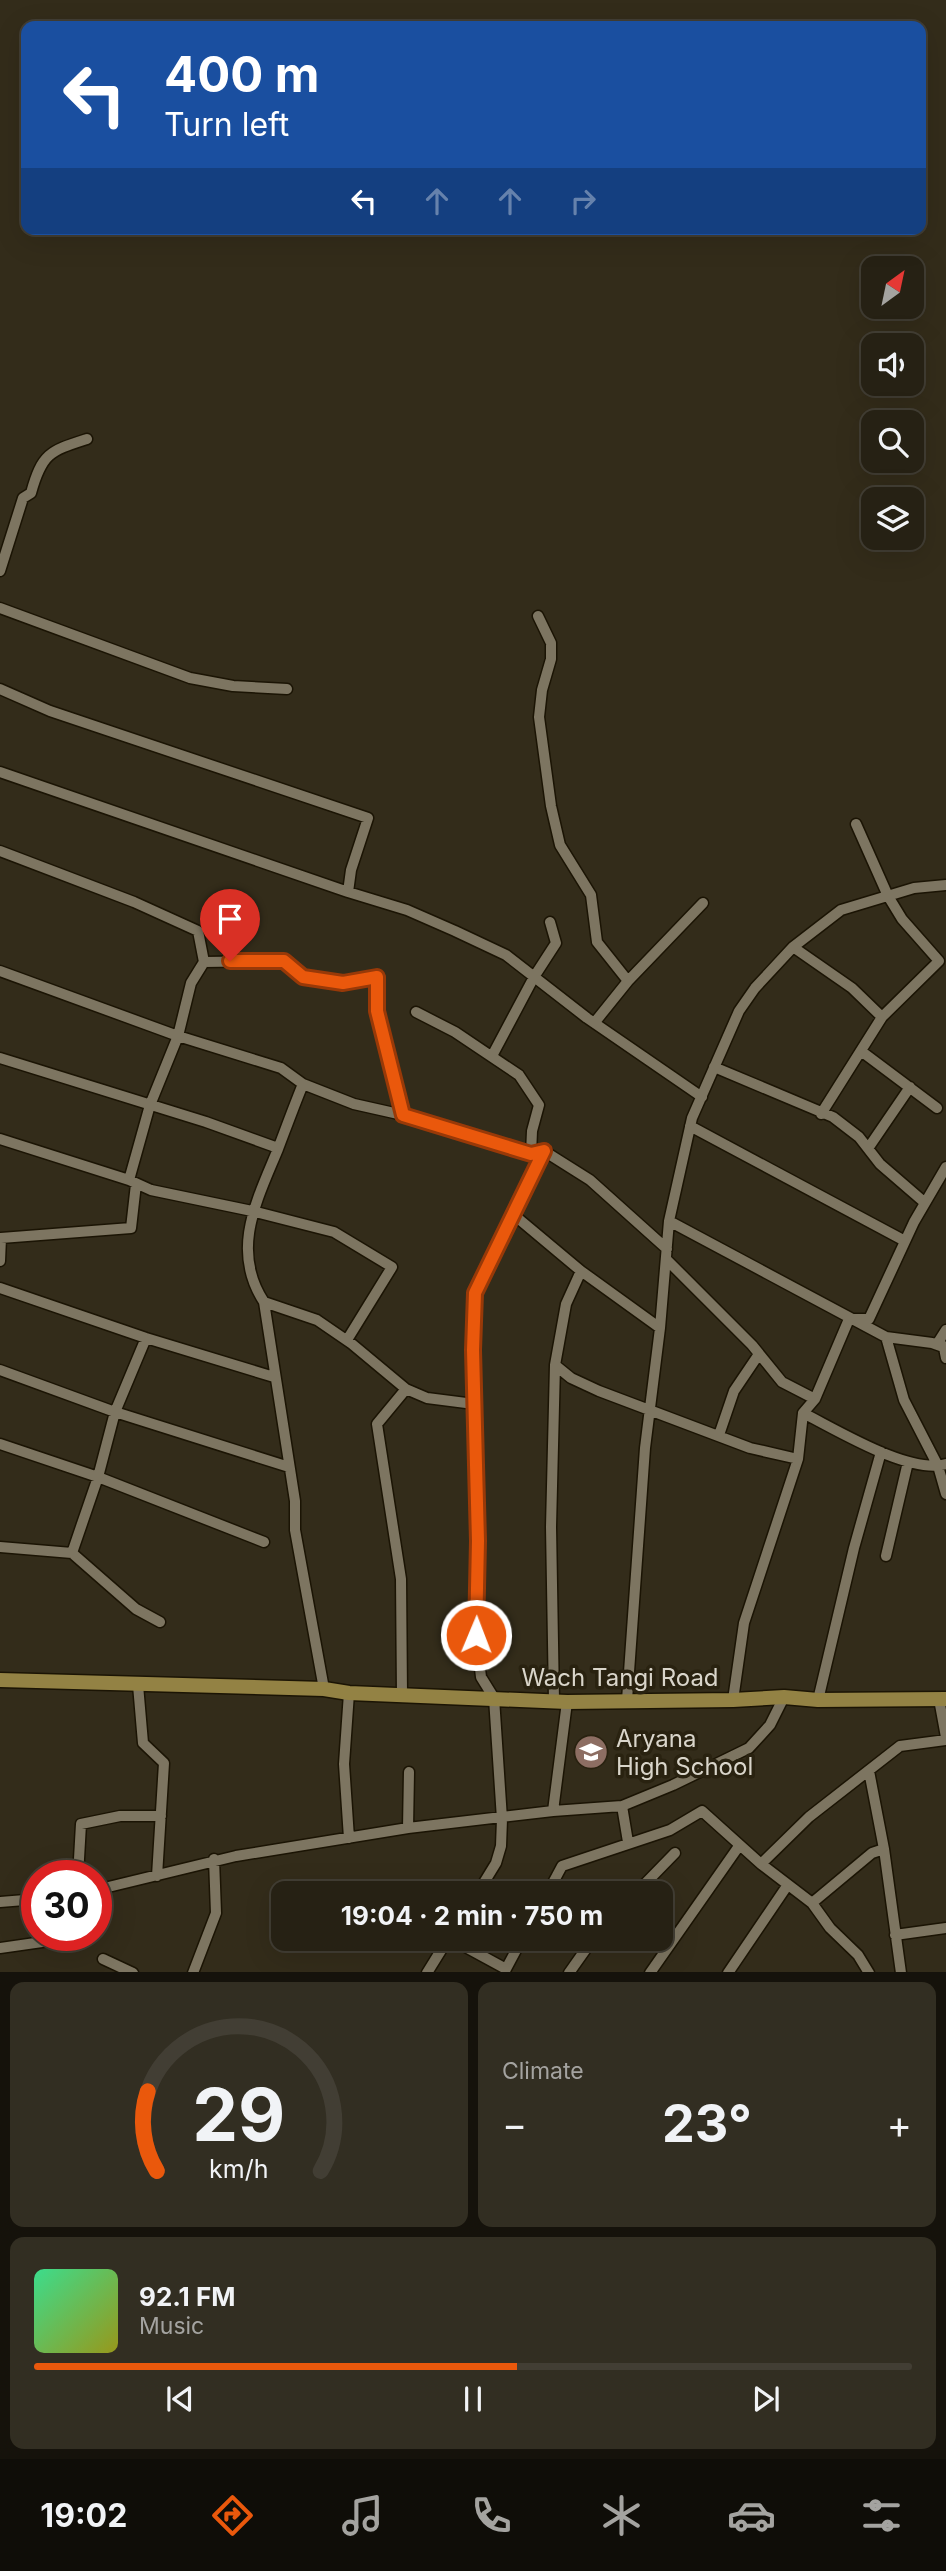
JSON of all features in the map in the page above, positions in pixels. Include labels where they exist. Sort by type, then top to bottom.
[{"type":"main road","name":"Wach Tangi Road","points":[[0,1681],[324,1689],[349,1693],[561,1701],[784,1697],[818,1700],[942,1699]]},
{"type":"street","points":[[0,571],[23,498],[32,493],[37,471],[54,450],[88,439]]},
{"type":"street","points":[[0,608],[190,678],[233,686],[287,689]]},
{"type":"street","points":[[538,616],[551,643],[551,659],[542,690],[539,717],[551,806],[560,845],[591,895],[597,942],[628,981]]},
{"type":"street","points":[[0,689],[50,711],[368,818],[351,870],[348,892]]},
{"type":"street","points":[[0,772],[407,910],[455,930],[506,955],[594,1022],[702,1097]]},
{"type":"street","points":[[821,1114],[882,1017],[939,961],[902,919],[888,896],[856,824]]},
{"type":"street","points":[[0,852],[134,902],[198,931],[204,962],[191,984],[178,1036],[150,1105],[132,1182],[131,1228],[1,1238],[0,1261]]},
{"type":"street","points":[[627,1700],[649,1409],[660,1328],[669,1221],[690,1126],[708,1077],[739,1011],[755,988],[793,947],[841,910],[914,888],[946,885]]},
{"type":"street","points":[[594,1022],[628,981],[703,903]]},
{"type":"street","points":[[492,1056],[556,943],[550,922]]},
{"type":"street","points":[[793,947],[852,988],[882,1017]]},
{"type":"street","points":[[204,962],[284,961],[303,977],[343,983],[377,977],[377,1011],[403,1115]]},
{"type":"street","points":[[0,971],[178,1036],[281,1068],[303,1084],[354,1104],[403,1115],[531,1154],[544,1151],[590,1180],[667,1254],[782,1382],[815,1399]]},
{"type":"street","points":[[416,1012],[455,1032],[519,1075],[539,1105],[532,1131],[531,1154]]},
{"type":"street","points":[[861,1051],[937,1108]]},
{"type":"street","points":[[0,1058],[278,1148]]},
{"type":"street","points":[[714,1066],[833,1117],[869,1147],[880,1164],[925,1202]]},
{"type":"street","points":[[303,1084],[252,1210],[247,1255],[255,1289],[264,1302],[295,1501],[295,1530],[324,1689]]},
{"type":"street","points":[[869,1147],[910,1087]]},
{"type":"street","points":[[690,1126],[905,1241]]},
{"type":"street","points":[[0,1139],[151,1190],[252,1210],[334,1231],[392,1267],[346,1340]]},
{"type":"street","points":[[485,1881],[496,1863],[501,1846],[502,1819],[494,1699],[481,1677],[476,1635],[478,1541],[473,1350],[475,1293],[544,1151]]},
{"type":"street","points":[[849,1319],[869,1320],[905,1241],[946,1167]]},
{"type":"street","points":[[514,1215],[581,1271],[660,1328]]},
{"type":"street","points":[[669,1221],[886,1337],[932,1343],[945,1351]]},
{"type":"street","points":[[553,1811],[561,1701],[551,1527],[555,1365],[566,1304],[581,1271]]},
{"type":"street","points":[[0,1288],[146,1338],[274,1377]]},
{"type":"street","points":[[264,1302],[317,1320],[406,1389],[427,1398],[474,1404]]},
{"type":"street","points":[[733,1700],[744,1623],[798,1459],[803,1413],[815,1399],[849,1319]]},
{"type":"street","points":[[945,1351],[939,1341],[946,1329]]},
{"type":"street","points":[[886,1337],[904,1400],[942,1465],[946,1494]]},
{"type":"street","points":[[72,1553],[115,1412],[146,1338]]},
{"type":"street","points":[[719,1435],[734,1391],[759,1354]]},
{"type":"street","points":[[555,1365],[571,1378],[649,1409],[750,1448],[798,1459]]},
{"type":"street","points":[[0,1370],[115,1412],[289,1467]]},
{"type":"street","points":[[402,1695],[401,1579],[377,1424],[406,1389]]},
{"type":"street","points":[[803,1413],[881,1452],[908,1462],[942,1465]]},
{"type":"street","points":[[0,1444],[97,1477],[264,1542]]},
{"type":"street","points":[[818,1700],[854,1548],[881,1452]]},
{"type":"street","points":[[886,1556],[908,1462]]},
{"type":"street","points":[[0,1547],[72,1553],[136,1609],[160,1622]]},
{"type":"street","points":[[138,1685],[143,1743],[164,1763],[157,1876]]},
{"type":"street","points":[[349,1693],[344,1764],[349,1838]]},
{"type":"street","points":[[112,1886],[214,1859],[408,1828],[622,1806],[749,1748],[770,1725],[784,1697]]},
{"type":"street","points":[[761,1864],[809,1817],[900,1746],[946,1739],[942,1699]]},
{"type":"street","points":[[869,1771],[884,1849],[901,1972]]},
{"type":"street","points":[[408,1828],[409,1772]]},
{"type":"street","points":[[622,1806],[628,1842]]},
{"type":"street","points":[[554,1881],[562,1866],[670,1830],[702,1811],[739,1846],[812,1903],[830,1928],[858,1955],[869,1972]]},
{"type":"street","points":[[79,1860],[81,1824],[120,1816],[161,1816]]},
{"type":"street","points":[[650,1972],[739,1846]]},
{"type":"street","points":[[812,1903],[872,1853],[884,1849]]},
{"type":"street","points":[[648,1881],[676,1853]]},
{"type":"street","points":[[193,1972],[216,1913],[214,1859]]},
{"type":"street","points":[[728,1972],[787,1886]]},
{"type":"street","points":[[0,1902],[21,1900]]},
{"type":"street","points":[[895,1935],[946,1928]]},
{"type":"street","points":[[0,1948],[21,1945]]},
{"type":"street","points":[[427,1972],[441,1951]]},
{"type":"street","points":[[472,1951],[506,1969],[516,1951]]},
{"type":"street","points":[[569,1972],[584,1951]]},
{"type":"street","points":[[103,1959],[133,1972]]},
{"type":"place","name":"Aryana High School","points":[[591,1752]]},
{"type":"route","points":[[230,961],[284,961],[303,977],[343,983],[377,977],[377,1011],[403,1115],[531,1154],[544,1151],[475,1293],[473,1350],[478,1541],[476,1635]]}]
